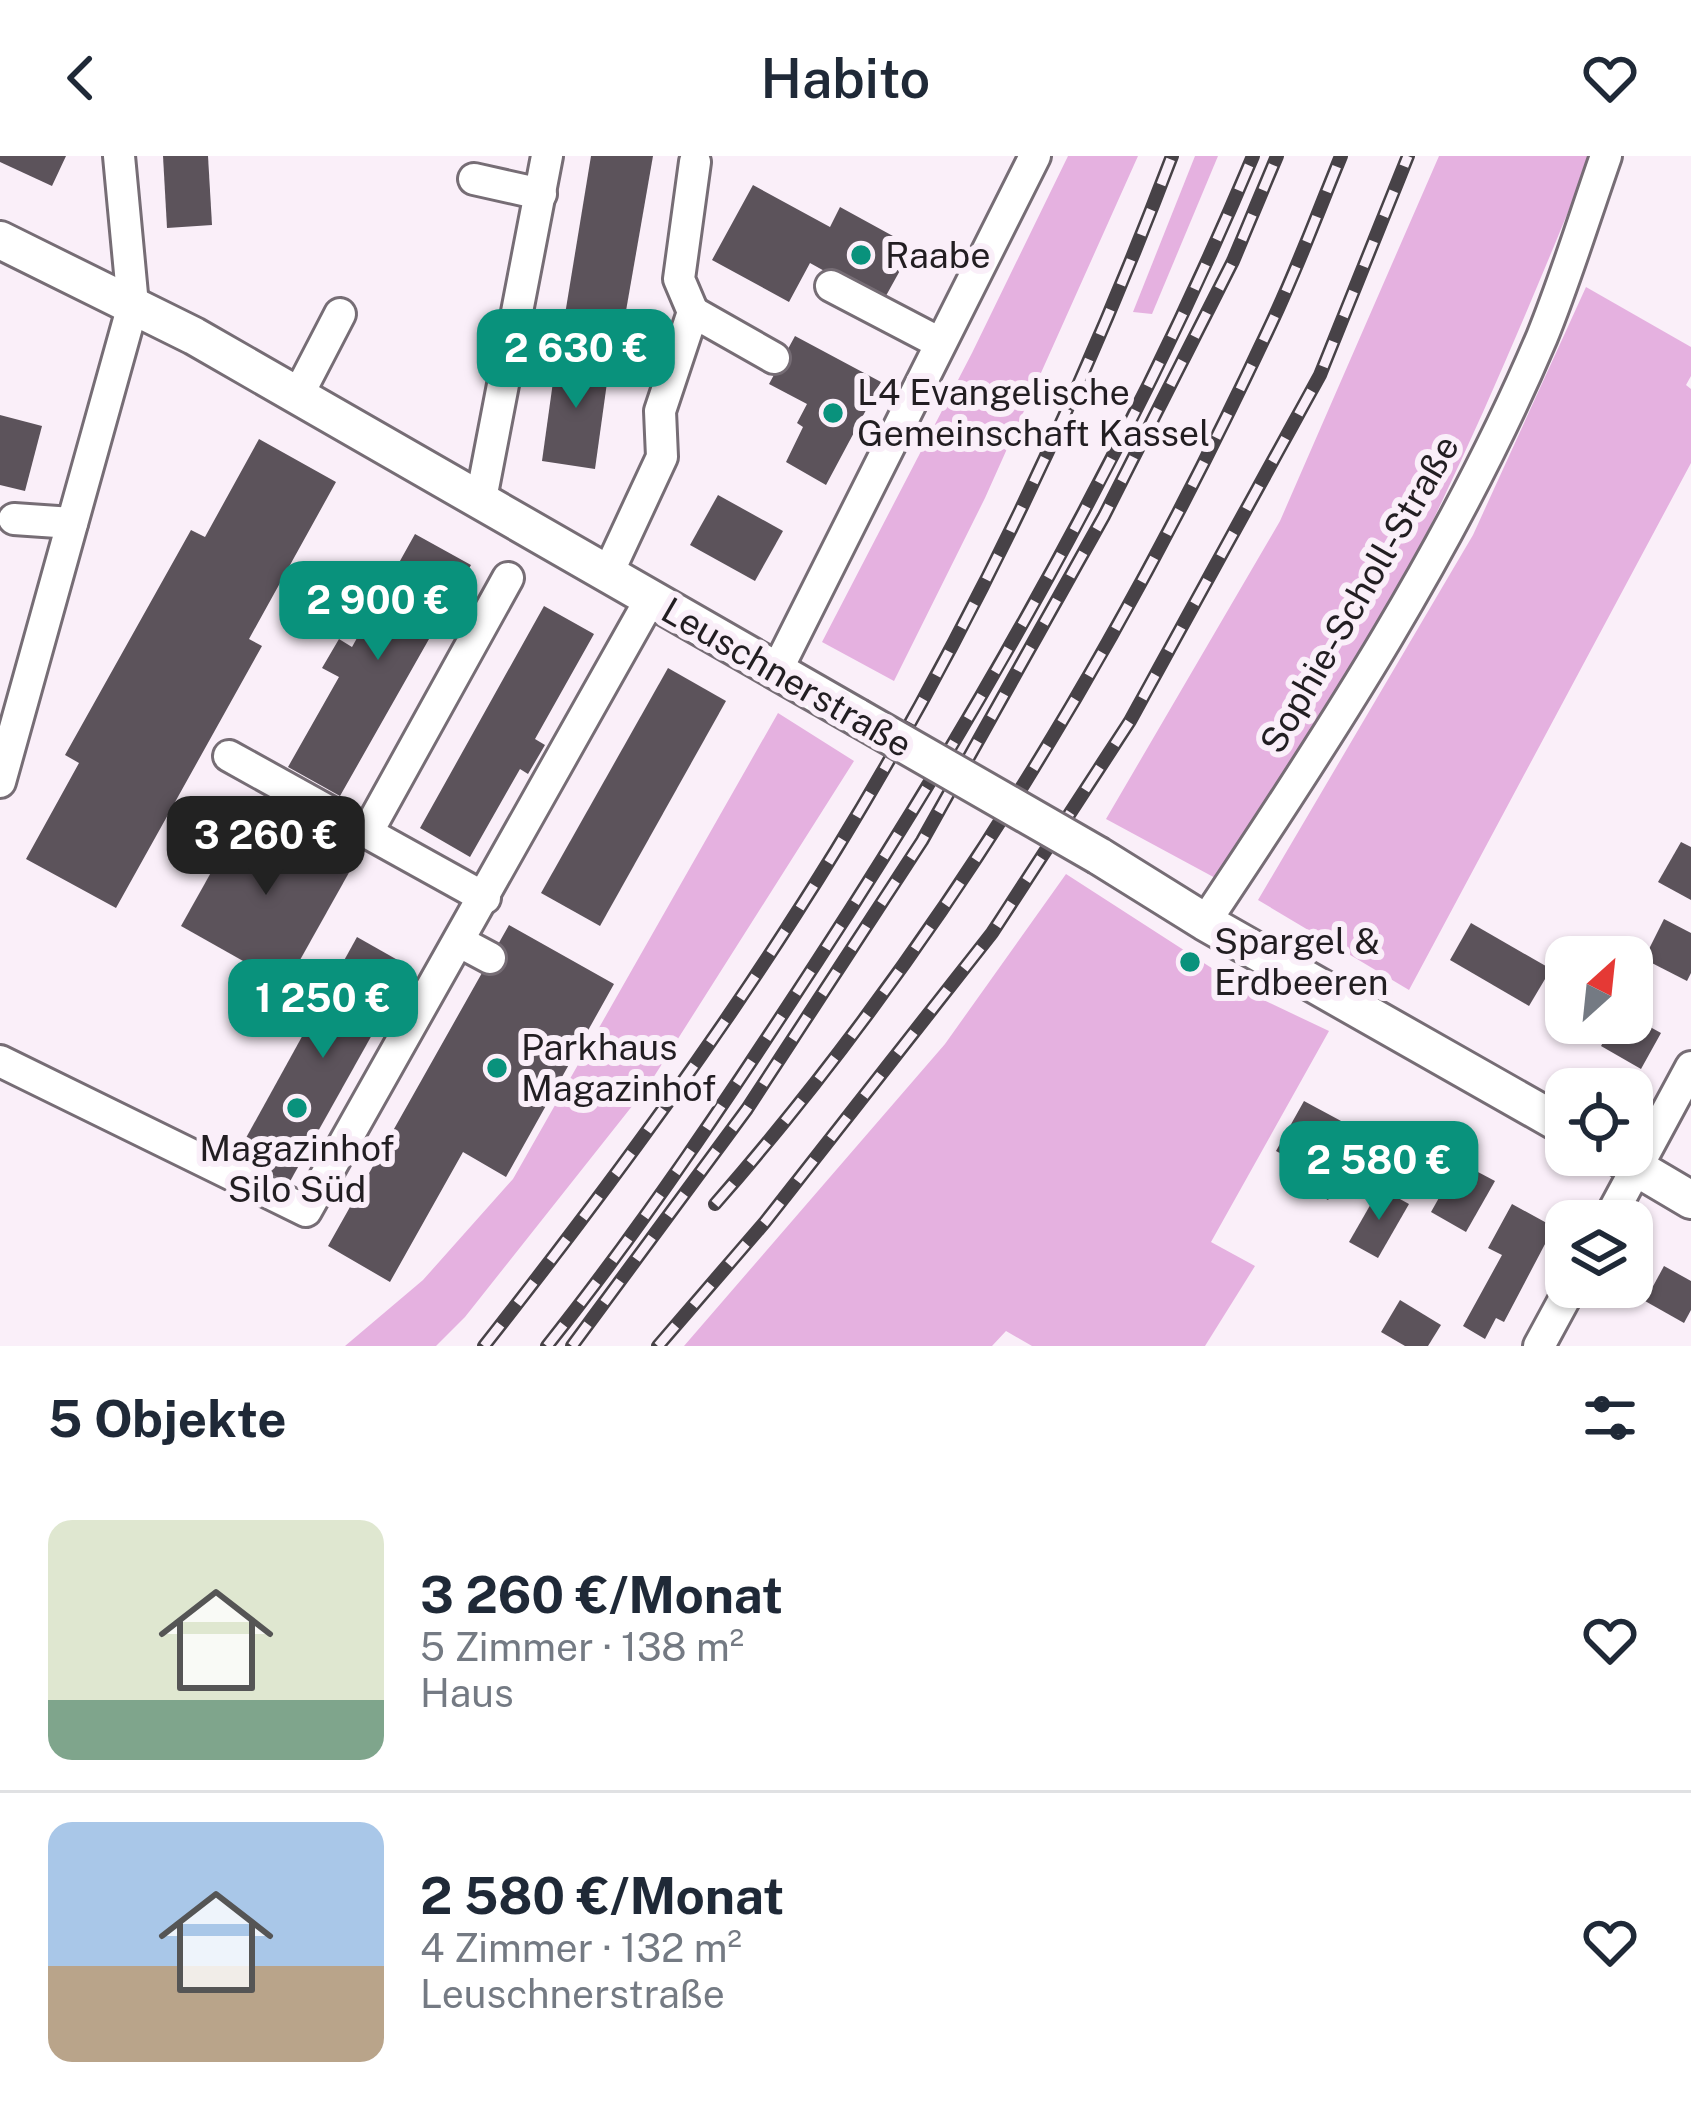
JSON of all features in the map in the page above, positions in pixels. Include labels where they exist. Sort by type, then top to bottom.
[{"type":"main road","name":"Leuschnerstraße","points":[[0,240],[133,305],[298,395],[1545,1115]]},
{"type":"main road","points":[[1651,1176],[1691,1200]]},
{"type":"street","points":[[1,775],[133,305],[119,156]]},
{"type":"street","points":[[481,499],[547,156]]},
{"type":"street","points":[[776,672],[1035,156]]},
{"type":"street","name":"Sophie-Scholl-Straße","points":[[1205,922],[1310,764],[1436,554],[1542,337],[1606,156]]},
{"type":"street","points":[[695,163],[679,279],[693,312],[774,358]]},
{"type":"street","points":[[474,179],[541,194]]},
{"type":"street","points":[[830,286],[940,343]]},
{"type":"street","points":[[608,573],[662,457],[660,411],[693,312]]},
{"type":"street","points":[[298,395],[340,314]]},
{"type":"street","points":[[14,519],[72,523]]},
{"type":"street","points":[[367,833],[508,578]]},
{"type":"street","points":[[0,1061],[306,1211],[651,598]]},
{"type":"street","points":[[229,756],[485,898]]},
{"type":"street","points":[[460,941],[490,958]]},
{"type":"street","points":[[1653,1122],[1691,1066]]},
{"type":"street","points":[[1539,1346],[1560,1308]]},
{"type":"shaded area","points":[[1068,156],[1138,156],[985,498],[894,681],[822,642]]},
{"type":"shaded area","points":[[1195,156],[1218,156],[1152,314],[1133,312]]},
{"type":"shaded area","points":[[1439,156],[1591,156],[1489,399],[1400,587],[1327,715],[1219,880],[1106,819],[1280,521]]},
{"type":"shaded area","points":[[1586,287],[1691,347],[1691,376],[1686,385],[1691,389],[1691,463],[1409,990],[1258,900],[1473,535]]},
{"type":"shaded area","points":[[778,713],[854,761],[648,1086],[465,1317],[436,1346],[345,1346],[423,1280],[513,1179]]},
{"type":"shaded area","points":[[1066,874],[1255,996],[1329,1031],[1211,1242],[1255,1266],[1205,1346],[1032,1346],[1006,1331],[992,1346],[684,1346],[945,1044]]},
{"type":"building","points":[[0,156],[66,156],[52,186],[0,162]]},
{"type":"building","points":[[163,156],[208,156],[212,225],[167,228]]},
{"type":"building","points":[[591,156],[653,156],[619,351],[560,345]]},
{"type":"building","points":[[753,185],[830,227],[840,207],[913,247],[882,303],[810,263],[789,302],[712,260]]},
{"type":"building","name":"L4 Evangelische Gemeinschaft Kassel","points":[[795,336],[881,382],[826,485],[786,462],[803,427],[797,423],[807,404],[769,384]]},
{"type":"building","points":[[557,353],[610,361],[595,469],[542,461]]},
{"type":"building","points":[[0,415],[42,426],[25,491],[0,485]]},
{"type":"building","points":[[259,439],[336,482],[249,639],[262,646],[116,908],[26,859],[79,763],[65,755],[191,530],[205,537]]},
{"type":"building","points":[[718,495],[783,531],[755,581],[690,545]]},
{"type":"building","points":[[415,534],[471,565],[340,796],[288,767],[339,677],[322,668],[339,639],[352,647]]},
{"type":"building","points":[[544,606],[594,634],[535,739],[545,745],[528,774],[520,769],[470,857],[420,828]]},
{"type":"building","points":[[668,668],[726,701],[600,926],[541,893]]},
{"type":"building","points":[[246,810],[351,869],[286,985],[181,926]]},
{"type":"building","points":[[1681,842],[1691,847],[1691,900],[1658,882]]},
{"type":"building","points":[[1664,919],[1691,933],[1687,981],[1653,964],[1653,941]]},
{"type":"building","points":[[1471,923],[1545,966],[1545,979],[1529,1006],[1450,960]]},
{"type":"building","name":"Parkhaus Magazinhof","points":[[509,925],[614,984],[506,1177],[463,1152],[390,1282],[328,1246]]},
{"type":"building","name":"Magazinhof Silo Süd","points":[[357,937],[410,967],[288,1185],[236,1156]]},
{"type":"building","points":[[1653,1029],[1661,1033],[1642,1068],[1601,1046],[1653,1044]]},
{"type":"building","points":[[1304,1101],[1380,1142],[1350,1193],[1337,1186],[1328,1200],[1281,1173],[1289,1158],[1276,1151]]},
{"type":"building","points":[[1459,1162],[1495,1181],[1466,1232],[1431,1212]]},
{"type":"building","points":[[1380,1188],[1409,1204],[1378,1258],[1349,1242]]},
{"type":"building","points":[[1512,1204],[1545,1222],[1545,1244],[1504,1322],[1496,1318],[1485,1339],[1463,1326],[1502,1255],[1488,1248]]},
{"type":"building","points":[[1664,1266],[1691,1281],[1691,1310],[1684,1323],[1653,1306],[1653,1286]]},
{"type":"building","points":[[1400,1300],[1441,1325],[1428,1346],[1405,1346],[1381,1332]]},
{"type":"railway","points":[[484,1346],[711,1041],[796,914],[885,767],[977,597],[1061,423],[1172,156]]},
{"type":"railway","points":[[547,1346],[720,1108],[939,766],[1107,467],[1253,156]]},
{"type":"railway","points":[[572,1346],[747,1109],[922,841],[1104,516],[1233,261],[1277,156]]},
{"type":"railway","points":[[715,1204],[878,1000],[1024,784],[1091,672],[1214,441],[1281,303],[1341,156]]},
{"type":"railway","points":[[658,1346],[765,1222],[992,933],[1130,721],[1320,375],[1408,156]]},
{"type":"place","name":"Raabe","points":[[861,255]]},
{"type":"place","name":"L4 Evangelische Gemeinschaft Kassel","points":[[833,413]]},
{"type":"place","name":"Spargel & Erdbeeren","points":[[1190,962]]},
{"type":"place","name":"Parkhaus Magazinhof","points":[[497,1068]]},
{"type":"place","name":"Magazinhof Silo Süd","points":[[297,1108]]}]
